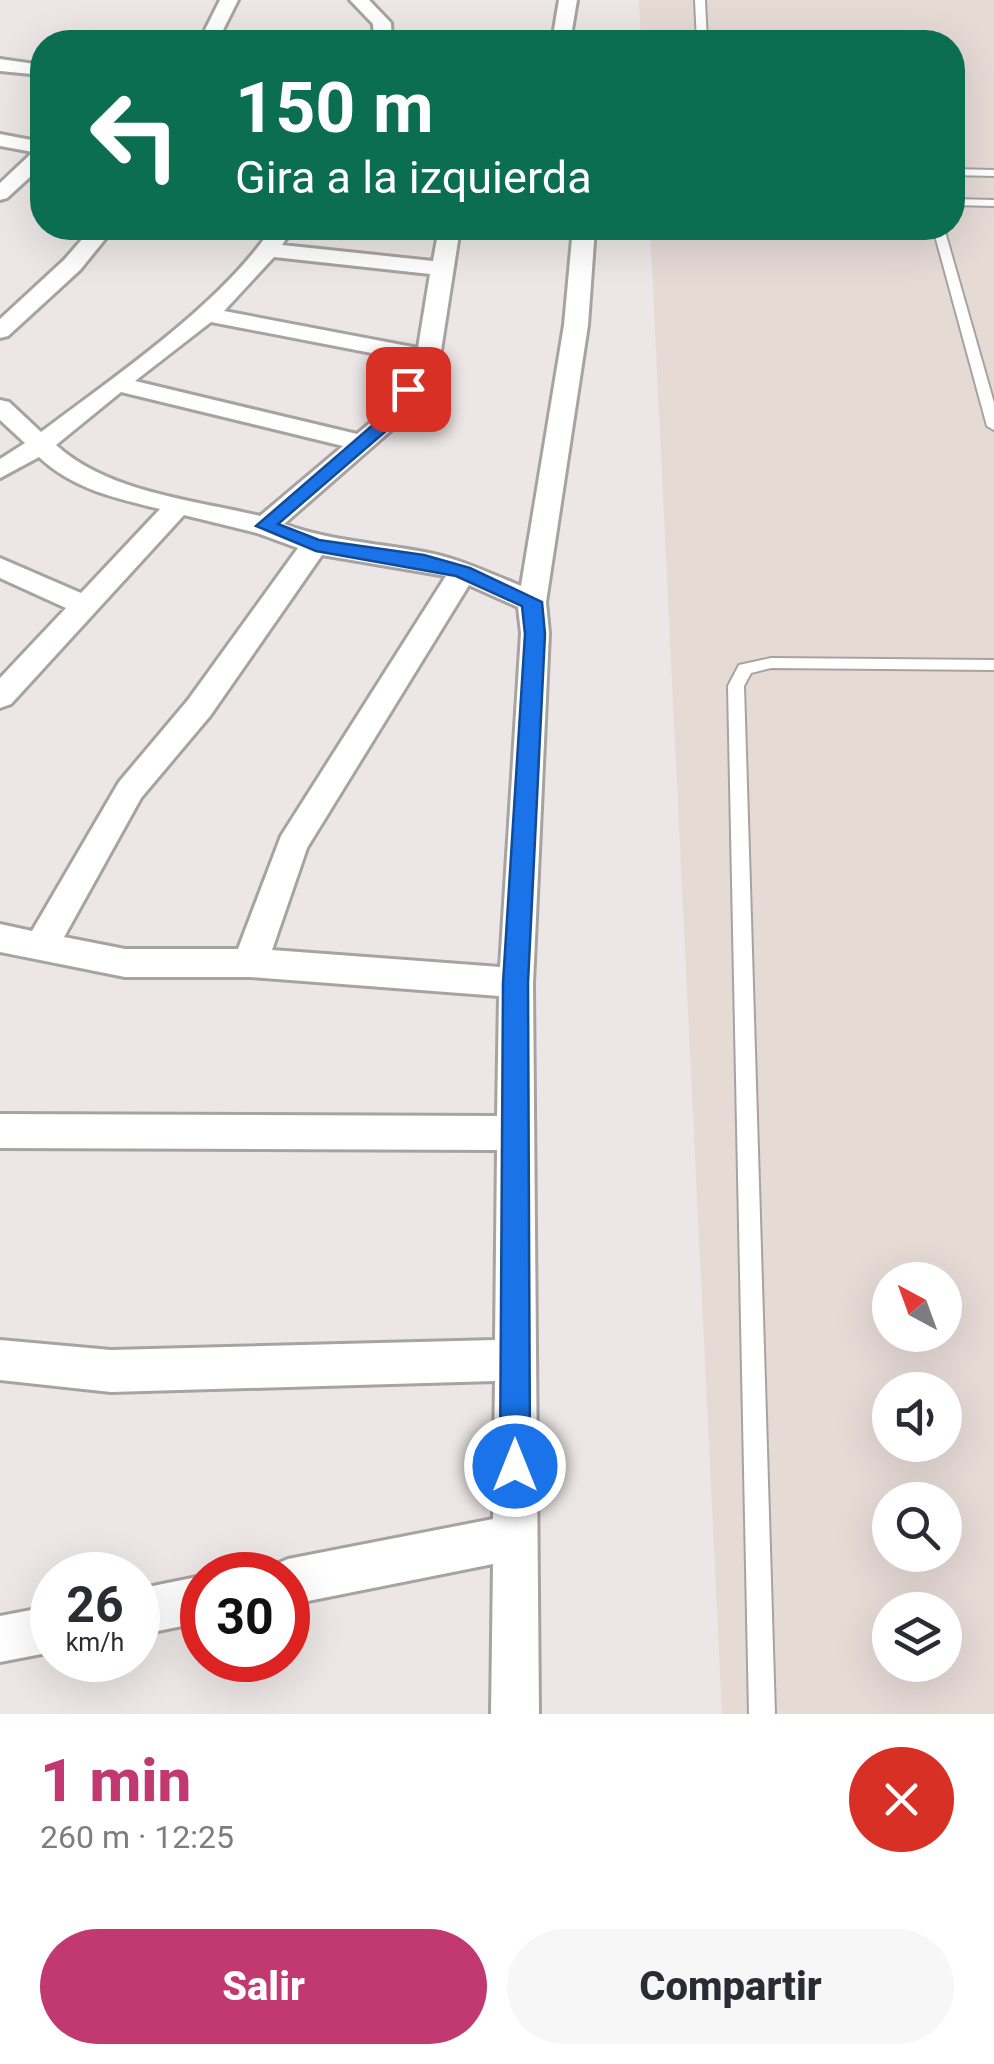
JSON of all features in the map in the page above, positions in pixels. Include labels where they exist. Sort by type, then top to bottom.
[{"type":"street","points":[[214,30],[228,0]]},
{"type":"street","points":[[359,0],[382,24],[383,30]]},
{"type":"street","points":[[563,30],[568,0]]},
{"type":"street","points":[[0,65],[30,69]]},
{"type":"street","points":[[0,140],[30,149]]},
{"type":"street","points":[[0,194],[30,164]]},
{"type":"street","points":[[0,331],[72,265],[93,240]]},
{"type":"street","points":[[0,470],[42,446],[206,314],[275,240]]},
{"type":"street","points":[[265,526],[387,421],[428,357],[447,240]]},
{"type":"street","points":[[515,1714],[516,983],[535,634],[532,602],[576,326],[583,240]]},
{"type":"street","points":[[269,250],[442,269]]},
{"type":"street","points":[[206,314],[428,357]]},
{"type":"street","points":[[117,384],[362,442]]},
{"type":"street","points":[[0,407],[67,469],[112,490],[265,526],[316,545],[463,572],[532,602]]},
{"type":"street","points":[[0,697],[179,504]]},
{"type":"street","points":[[42,946],[130,790],[199,708],[316,545]]},
{"type":"street","points":[[0,567],[86,606]]},
{"type":"street","points":[[250,964],[292,846],[463,572]]},
{"type":"street","points":[[0,938],[126,963],[250,964],[516,983]]},
{"type":"street","points":[[0,1131],[515,1133]]},
{"type":"street","points":[[0,1360],[111,1371],[516,1360]]},
{"type":"street","points":[[310,1578],[515,1537]]},
{"type":"street","points":[[0,1639],[30,1633]]},
{"type":"lane","points":[[700,0],[701,30]]},
{"type":"lane","points":[[965,172],[994,173]]},
{"type":"lane","points":[[965,202],[994,203]]},
{"type":"lane","points":[[941,240],[994,426]]},
{"type":"lane","points":[[762,1714],[736,686],[746,669],[771,662],[994,665]]},
{"type":"shaded area","points":[[639,0],[994,0],[994,1714],[722,1714],[651,240],[965,240],[965,30],[640,30]]},
{"type":"route","points":[[408,389],[387,421],[265,526],[316,545],[463,572],[532,602],[535,634],[516,983],[515,1466]]}]
